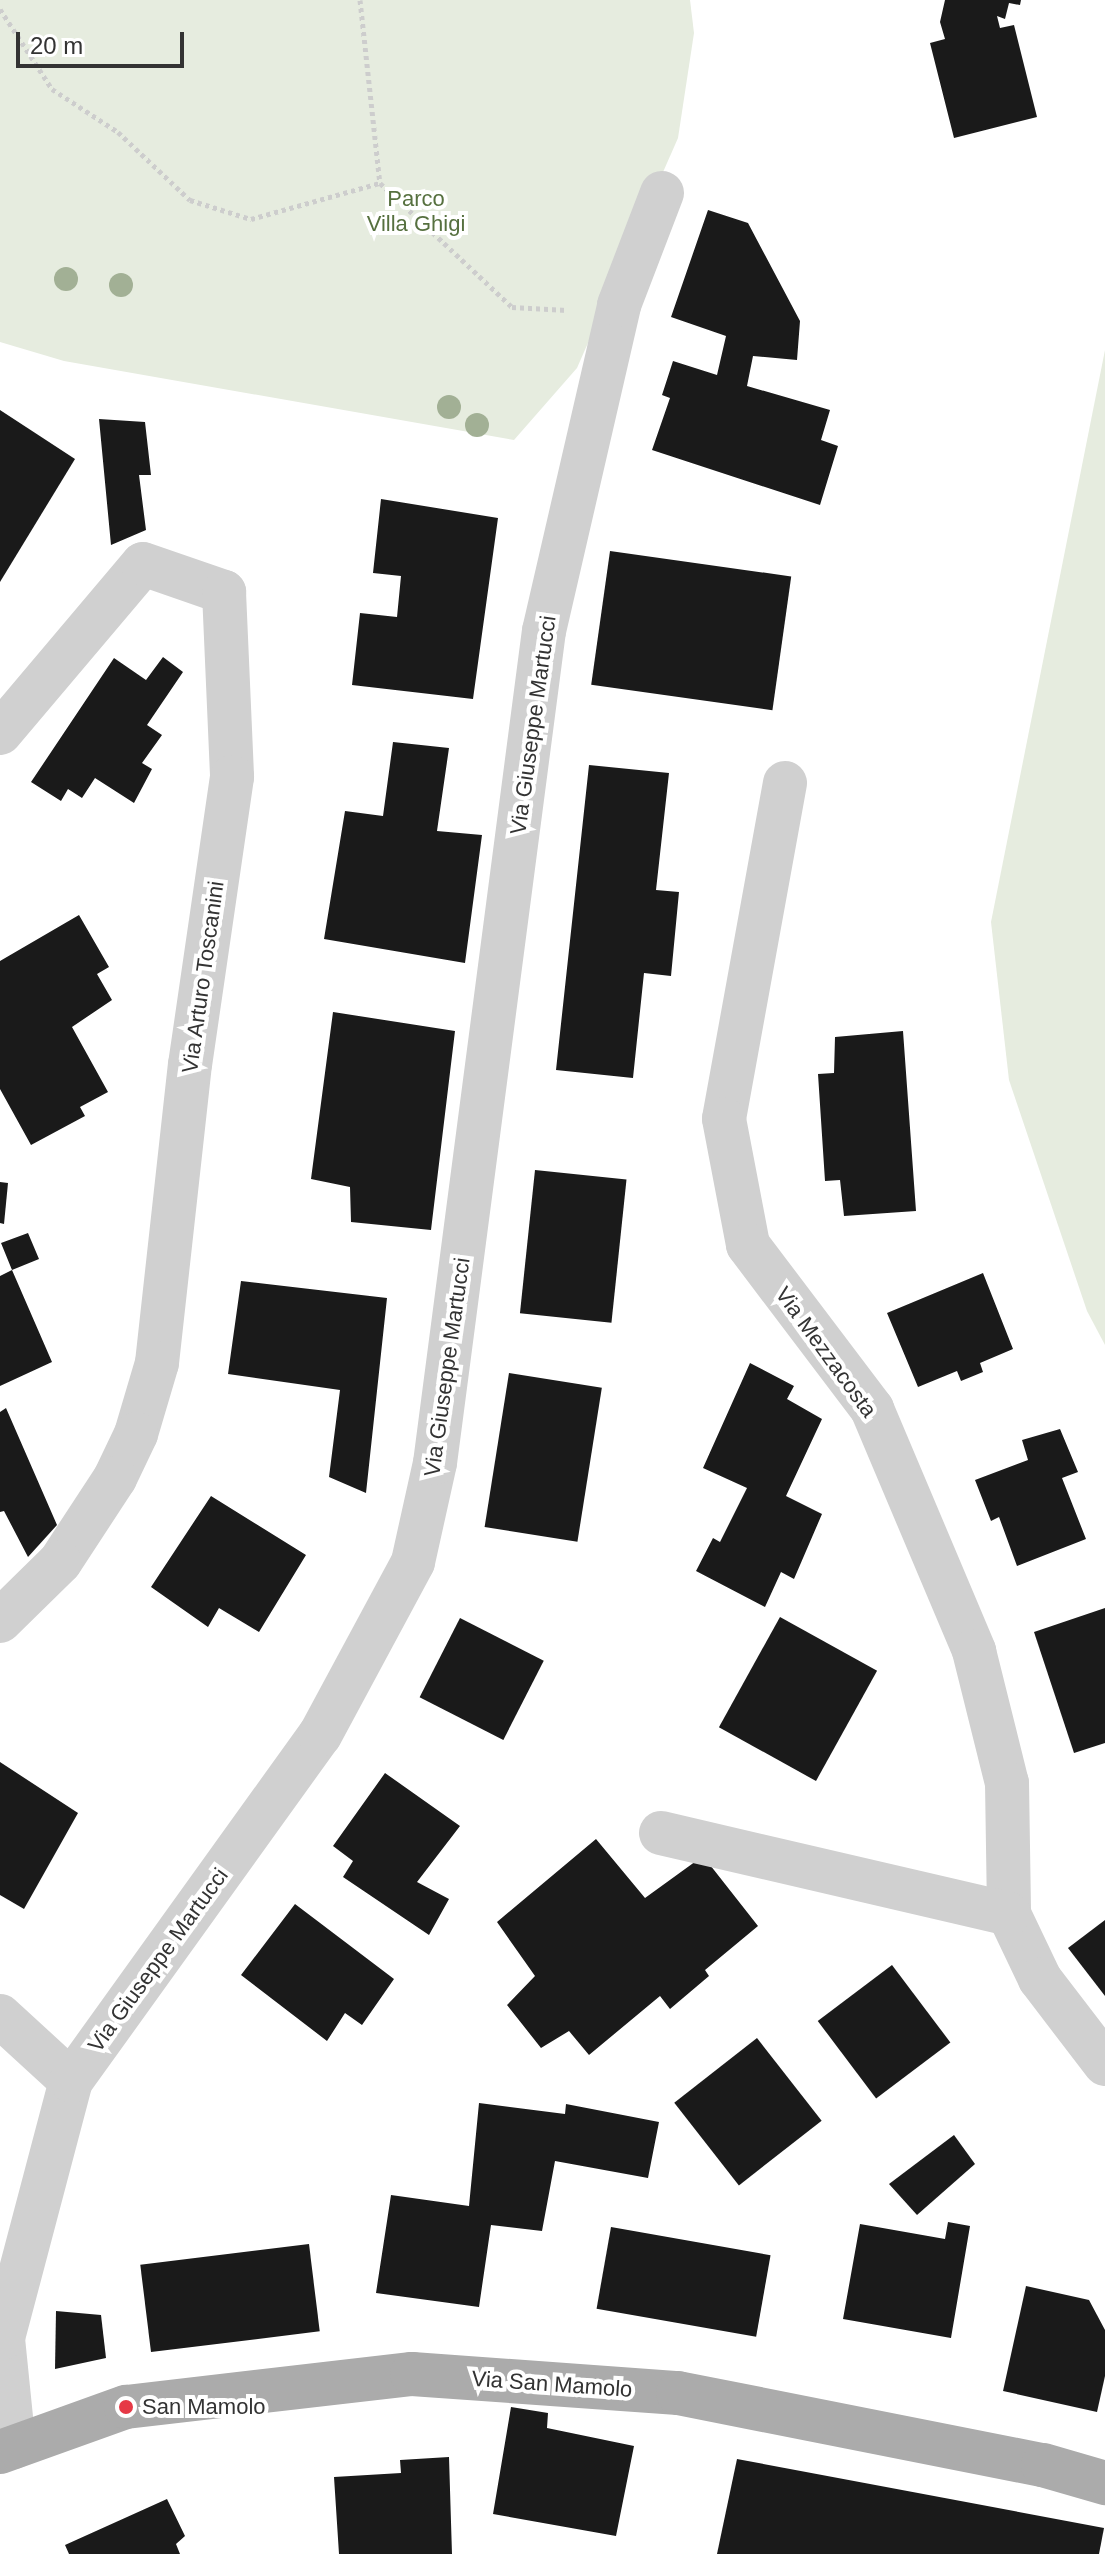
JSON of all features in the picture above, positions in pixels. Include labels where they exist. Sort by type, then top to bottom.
[{"type":"main road","name":"Via San Mamolo","points":[[7,2450],[126,2407],[412,2374],[678,2393],[1043,2465],[1105,2483]]},
{"type":"street","name":"Via Giuseppe Martucci","points":[[7,2450],[3,2338],[71,2081],[320,1735],[413,1562],[435,1463],[544,631],[619,305],[662,193]]},
{"type":"street","name":"Via Arturo Toscanini","points":[[0,733],[143,564],[224,592],[232,777],[190,1064],[157,1363],[136,1434],[115,1478],[60,1562],[0,1621]]},
{"type":"street","name":"Via Mezzacosta","points":[[785,783],[724,1119],[748,1245],[872,1409],[974,1651],[1007,1783],[1009,1914],[1040,1979],[1105,2064]]},
{"type":"street","points":[[661,1833],[1009,1914]]},
{"type":"street","points":[[0,2016],[71,2081]]},
{"type":"path","points":[[360,0],[380,183],[512,307],[595,311],[619,305]]},
{"type":"path","points":[[0,9],[52,89],[118,132],[190,200],[251,219],[380,183]]},
{"type":"green space","name":"Parco Villa Ghigi","points":[[0,0],[690,0],[694,33],[678,138],[577,368],[514,440],[64,361],[0,342]]},
{"type":"green space","points":[[1105,350],[1105,1345],[1087,1311],[1009,1080],[991,922]]},
{"type":"building","points":[[945,0],[1021,0],[1020,5],[1009,3],[1005,19],[997,16],[1000,28],[1014,25],[1037,117],[954,138],[930,43],[945,39],[940,22]]},
{"type":"building","points":[[708,210],[748,223],[800,321],[797,360],[753,356],[747,386],[830,410],[821,440],[838,446],[820,505],[652,450],[670,398],[662,395],[673,361],[717,375],[726,336],[671,317]]},
{"type":"building","points":[[0,410],[75,459],[0,582]]},
{"type":"building","points":[[99,419],[145,422],[151,475],[139,475],[146,530],[111,545]]},
{"type":"building","points":[[381,499],[498,518],[473,699],[352,685],[360,613],[397,617],[401,576],[373,573]]},
{"type":"building","points":[[610,551],[791,576],[772,710],[591,685]]},
{"type":"building","points":[[163,657],[183,672],[147,725],[162,735],[142,763],[152,769],[134,803],[95,778],[82,798],[68,789],[61,801],[31,782],[114,658],[146,680]]},
{"type":"building","points":[[393,742],[449,748],[437,831],[482,835],[465,963],[324,939],[345,811],[383,816]]},
{"type":"building","points":[[589,765],[669,773],[656,890],[679,892],[671,976],[644,973],[633,1078],[556,1070]]},
{"type":"building","points":[[79,915],[109,967],[97,974],[112,1000],[72,1027],[108,1092],[80,1107],[85,1116],[31,1145],[0,1089],[0,961]]},
{"type":"building","points":[[333,1012],[455,1031],[431,1230],[351,1222],[350,1187],[311,1179]]},
{"type":"building","points":[[903,1031],[916,1211],[844,1216],[840,1180],[825,1181],[818,1074],[834,1073],[835,1037]]},
{"type":"building","points":[[535,1170],[626,1180],[611,1323],[520,1313]]},
{"type":"building","points":[[0,1182],[8,1183],[4,1224],[0,1223]]},
{"type":"building","points":[[28,1233],[39,1259],[12,1270],[1,1243]]},
{"type":"building","points":[[12,1270],[52,1362],[0,1386],[0,1276]]},
{"type":"building","points":[[983,1273],[1013,1349],[980,1363],[983,1372],[961,1381],[957,1371],[918,1387],[887,1313]]},
{"type":"building","points":[[241,1281],[387,1298],[366,1493],[329,1477],[340,1390],[228,1374]]},
{"type":"building","points":[[750,1363],[794,1386],[787,1399],[822,1419],[786,1496],[822,1514],[794,1579],[781,1572],[765,1607],[696,1571],[713,1538],[720,1542],[747,1488],[703,1468]]},
{"type":"building","points":[[509,1373],[602,1388],[577,1542],[485,1527]]},
{"type":"building","points":[[6,1408],[57,1525],[28,1557],[4,1511],[0,1512],[0,1412]]},
{"type":"building","points":[[1060,1429],[1078,1472],[1062,1478],[1086,1539],[1017,1566],[999,1517],[991,1521],[975,1480],[1028,1460],[1022,1440]]},
{"type":"building","points":[[211,1496],[306,1555],[259,1632],[219,1608],[208,1627],[151,1587]]},
{"type":"building","points":[[1105,1608],[1105,1743],[1074,1753],[1034,1632]]},
{"type":"building","points":[[780,1617],[877,1671],[816,1781],[719,1727]]},
{"type":"building","points":[[460,1618],[544,1661],[503,1740],[420,1697]]},
{"type":"building","points":[[0,1762],[78,1813],[24,1909],[0,1895]]},
{"type":"building","points":[[385,1773],[460,1826],[417,1882],[449,1899],[429,1935],[343,1877],[353,1861],[333,1846]]},
{"type":"building","points":[[596,1839],[645,1898],[703,1856],[758,1926],[705,1970],[709,1976],[670,2009],[660,1996],[589,2055],[569,2031],[541,2048],[507,2005],[535,1976],[497,1922]]},
{"type":"building","points":[[295,1904],[394,1979],[362,2025],[345,2013],[327,2041],[241,1975]]},
{"type":"building","points":[[1105,1920],[1105,1996],[1068,1948]]},
{"type":"building","points":[[892,1965],[950,2042],[876,2098],[818,2021]]},
{"type":"building","points":[[757,2038],[822,2121],[739,2185],[674,2103]]},
{"type":"building","points":[[479,2103],[565,2114],[566,2104],[659,2122],[648,2178],[555,2161],[542,2231],[491,2225],[479,2307],[376,2293],[391,2195],[469,2206]]},
{"type":"building","points":[[954,2135],[975,2164],[917,2215],[889,2184]]},
{"type":"building","points":[[948,2222],[970,2226],[951,2338],[843,2319],[860,2224],[945,2239]]},
{"type":"building","points":[[611,2227],[771,2255],[756,2337],[597,2309]]},
{"type":"building","points":[[309,2244],[320,2331],[151,2352],[140,2265]]},
{"type":"building","points":[[1026,2286],[1089,2300],[1105,2330],[1105,2376],[1097,2412],[1003,2391]]},
{"type":"building","points":[[56,2311],[101,2315],[106,2358],[55,2369]]},
{"type":"building","points":[[511,2407],[548,2413],[547,2428],[634,2446],[616,2536],[493,2514]]},
{"type":"building","points":[[449,2457],[452,2554],[339,2554],[334,2477],[401,2473],[400,2460]]},
{"type":"building","points":[[737,2459],[1104,2528],[1099,2554],[717,2554]]},
{"type":"building","points":[[167,2499],[185,2536],[176,2544],[180,2554],[69,2554],[65,2545]]},
{"type":"place","name":"San Mamolo","points":[[126,2407]]}]
